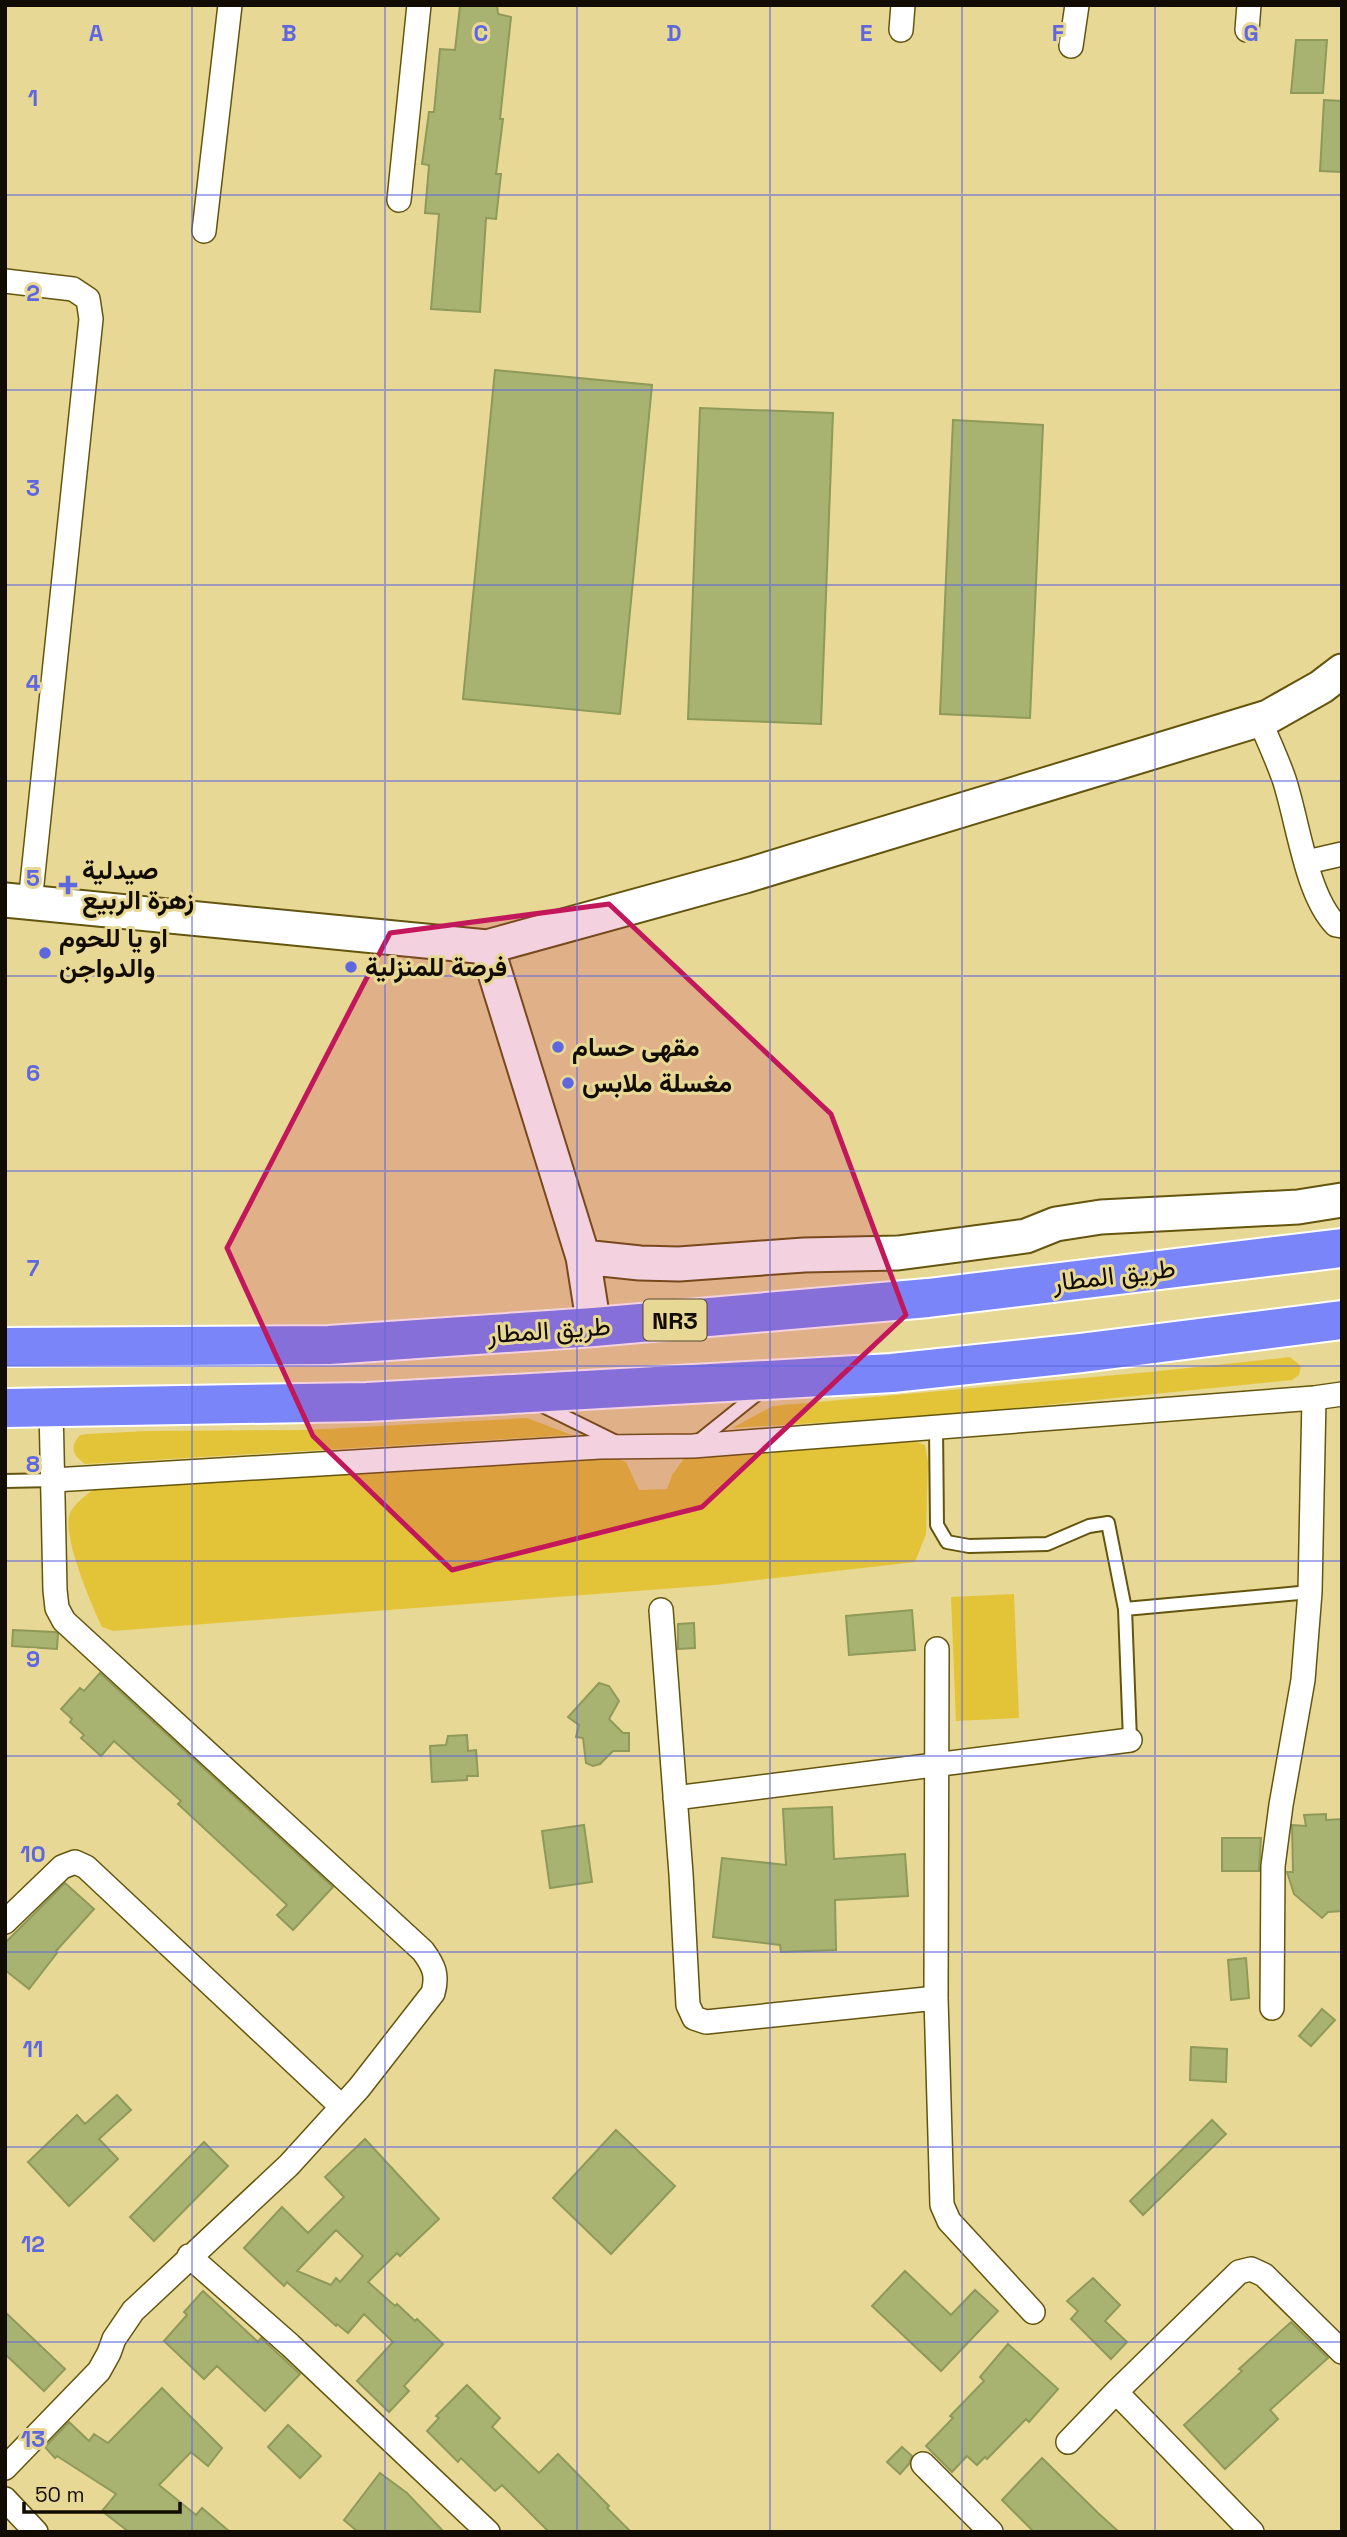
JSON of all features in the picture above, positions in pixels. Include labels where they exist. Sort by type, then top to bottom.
[{"type":"highway","name":"طريق المطار","points":[[5,1347],[329,1345],[594,1327],[928,1298],[1342,1248]]},
{"type":"highway","points":[[5,1408],[367,1402],[892,1373],[1081,1353],[1342,1320]]},
{"type":"street","points":[[204,231],[230,5]]},
{"type":"street","points":[[399,200],[419,5]]},
{"type":"street","points":[[901,30],[903,5]]},
{"type":"street","points":[[1072,47],[1077,5]]},
{"type":"street","points":[[1247,30],[1249,5]]},
{"type":"street","points":[[5,281],[73,289],[88,299],[91,319],[18,901],[487,947],[745,876],[1259,719],[1321,687],[1342,671]]},
{"type":"street","points":[[1259,719],[1284,779],[1307,862],[1326,915],[1336,925],[1342,926]]},
{"type":"street","points":[[1307,862],[1342,854]]},
{"type":"street","points":[[487,947],[583,1257],[594,1327]]},
{"type":"street","points":[[583,1257],[679,1264],[804,1255],[898,1253],[1026,1236],[1056,1223],[1101,1217],[1298,1207],[1342,1200]]},
{"type":"street","points":[[54,1480],[626,1447],[693,1446],[1342,1394]]},
{"type":"street","points":[[1272,2008],[1273,1866],[1303,1680],[1310,1592],[1314,1398]]},
{"type":"street","points":[[5,2468],[99,2371],[110,2353],[114,2339],[133,2311],[289,2165],[359,2088],[433,1993],[437,1979],[434,1966],[423,1951],[64,1621],[57,1608],[55,1590],[51,1407]]},
{"type":"street","points":[[661,1610],[688,2005],[694,2018],[706,2022],[936,1998]]},
{"type":"street","points":[[937,1649],[936,1998],[942,2205],[944,2213],[1034,2312]]},
{"type":"street","points":[[675,1798],[1130,1740]]},
{"type":"street","points":[[5,1922],[62,1867],[75,1862],[86,1867],[342,2107]]},
{"type":"street","points":[[189,2256],[290,2345],[488,2532]]},
{"type":"street","points":[[1068,2442],[1239,2273],[1251,2269],[1264,2275],[1342,2352]]},
{"type":"street","points":[[1116,2392],[1252,2532]]},
{"type":"street","points":[[923,2463],[991,2532]]},
{"type":"street","points":[[5,2500],[36,2532]]},
{"type":"lane","points":[[693,1446],[775,1379]]},
{"type":"lane","points":[[519,1394],[626,1447]]},
{"type":"lane","points":[[936,1427],[937,1525],[947,1542],[969,1546],[1047,1544],[1089,1527],[1108,1523],[1125,1609],[1130,1740]]},
{"type":"lane","points":[[5,1481],[54,1480]]},
{"type":"lane","points":[[1125,1609],[1310,1592]]},
{"type":"highlighted area","points":[[609,904],[831,1114],[906,1315],[702,1507],[452,1570],[313,1436],[227,1248],[390,933]]},
{"type":"shaded area","points":[[1290,1357],[1301,1366],[1299,1375],[1292,1380],[946,1415],[732,1428],[773,1406]]},
{"type":"shaded area","points":[[527,1418],[572,1435],[85,1464],[74,1451],[74,1443],[80,1435],[88,1434],[305,1430]]},
{"type":"shaded area","points":[[917,1442],[925,1445],[928,1462],[926,1534],[915,1562],[715,1585],[113,1631],[102,1627],[97,1617],[78,1568],[69,1534],[68,1521],[71,1511],[100,1485],[614,1457],[626,1462],[639,1490],[667,1489],[672,1475],[688,1453]]},
{"type":"shaded area","points":[[1014,1594],[1019,1718],[956,1721],[951,1597]]},
{"type":"building","points":[[497,5],[498,14],[511,17],[496,174],[501,174],[496,219],[486,218],[480,312],[431,309],[439,214],[425,213],[429,165],[422,164],[429,112],[434,112],[440,49],[455,50],[460,6]]},
{"type":"building","points":[[1296,40],[1327,40],[1323,93],[1291,93]]},
{"type":"building","points":[[1324,100],[1342,101],[1342,172],[1320,171]]},
{"type":"building","points":[[495,370],[652,385],[620,714],[463,699]]},
{"type":"building","points":[[700,408],[833,413],[821,724],[688,719]]},
{"type":"building","points":[[953,420],[1043,425],[1030,718],[940,714]]},
{"type":"building","points":[[912,1610],[915,1650],[849,1655],[846,1616]]},
{"type":"building","points":[[694,1623],[695,1648],[678,1649],[678,1624]]},
{"type":"building","points":[[13,1630],[55,1632],[58,1634],[57,1649],[12,1646]]},
{"type":"building","points":[[100,1673],[333,1887],[293,1930],[277,1915],[287,1905],[178,1804],[181,1801],[114,1741],[101,1756],[81,1738],[84,1735],[61,1709],[80,1688],[84,1691]]},
{"type":"building","points":[[599,1683],[609,1686],[619,1701],[609,1719],[623,1733],[629,1733],[629,1751],[613,1751],[600,1764],[593,1766],[586,1763],[583,1738],[576,1737],[579,1725],[568,1717]]},
{"type":"building","points":[[467,1735],[468,1751],[476,1750],[478,1776],[467,1776],[467,1780],[432,1782],[430,1746],[446,1745],[448,1736]]},
{"type":"building","points":[[832,1807],[834,1859],[905,1854],[908,1896],[835,1900],[836,1950],[781,1952],[780,1945],[713,1937],[722,1858],[786,1865],[783,1809]]},
{"type":"building","points":[[1326,1814],[1326,1820],[1342,1819],[1342,1911],[1328,1912],[1322,1918],[1294,1894],[1287,1872],[1293,1872],[1292,1825],[1306,1826],[1304,1815]]},
{"type":"building","points":[[584,1825],[592,1882],[550,1888],[542,1831]]},
{"type":"building","points":[[1222,1838],[1261,1838],[1259,1871],[1222,1871]]},
{"type":"building","points":[[65,1883],[94,1909],[56,1951],[29,1989],[5,1970],[5,1943]]},
{"type":"building","points":[[1246,1958],[1249,1998],[1231,2000],[1228,1960]]},
{"type":"building","points":[[1322,2009],[1335,2020],[1311,2046],[1299,2036]]},
{"type":"building","points":[[1191,2047],[1227,2049],[1226,2082],[1190,2080]]},
{"type":"building","points":[[117,2095],[131,2110],[99,2139],[118,2159],[69,2206],[28,2162],[77,2115],[85,2124]]},
{"type":"building","points":[[1212,2120],[1226,2134],[1143,2215],[1130,2201]]},
{"type":"building","points":[[616,2130],[675,2186],[611,2254],[553,2198]]},
{"type":"building","points":[[365,2139],[439,2219],[400,2256],[397,2253],[368,2282],[395,2306],[397,2304],[415,2321],[417,2319],[443,2344],[404,2386],[409,2391],[389,2412],[357,2381],[393,2342],[364,2314],[348,2333],[337,2324],[336,2326],[287,2282],[284,2286],[244,2248],[282,2207],[308,2233],[344,2197],[325,2177]],"holes":[[[336,2230],[363,2256],[340,2282],[336,2278],[331,2285],[297,2271]]]},
{"type":"building","points":[[204,2142],[228,2166],[154,2241],[130,2217]]},
{"type":"building","points":[[905,2271],[951,2315],[975,2290],[998,2311],[941,2371],[872,2306]]},
{"type":"building","points":[[1093,2278],[1120,2305],[1105,2321],[1127,2342],[1111,2359],[1071,2319],[1078,2311],[1067,2301]]},
{"type":"building","points":[[203,2291],[258,2342],[261,2338],[300,2374],[265,2411],[217,2366],[204,2379],[164,2341],[187,2315],[184,2312]]},
{"type":"building","points":[[5,2312],[65,2369],[44,2391],[5,2354]]},
{"type":"building","points":[[1291,2322],[1328,2358],[1270,2410],[1278,2419],[1225,2469],[1184,2425],[1242,2371],[1239,2369]]},
{"type":"building","points":[[1008,2344],[1058,2389],[1029,2422],[1026,2419],[987,2459],[985,2457],[977,2465],[967,2456],[952,2472],[926,2446],[984,2381],[980,2377]]},
{"type":"building","points":[[467,2385],[500,2418],[492,2427],[539,2473],[558,2454],[631,2532],[549,2532],[502,2485],[495,2491],[461,2458],[458,2462],[427,2431],[439,2418],[436,2416]]},
{"type":"building","points":[[162,2388],[222,2448],[208,2466],[191,2452],[159,2485],[196,2515],[202,2508],[230,2532],[129,2532],[102,2511],[116,2494],[57,2456],[55,2458],[45,2447],[69,2422],[89,2441],[94,2434],[108,2443]]},
{"type":"building","points":[[288,2425],[321,2456],[300,2478],[268,2447]]},
{"type":"building","points":[[902,2447],[912,2456],[900,2474],[887,2462]]},
{"type":"building","points":[[1042,2458],[1119,2532],[1034,2532],[1002,2500]]},
{"type":"building","points":[[380,2473],[407,2493],[444,2532],[358,2532],[344,2520]]},
{"type":"place","name":"صيدلية زهرة الربيع","points":[[68,885]]},
{"type":"place","name":"او يا للحوم والدواجن","points":[[45,953]]},
{"type":"place","name":"فرصة للمنزلية","points":[[351,967]]},
{"type":"place","name":"مقهى حسام","points":[[558,1047]]},
{"type":"place","name":"مغسلة ملابس","points":[[568,1083]]}]
